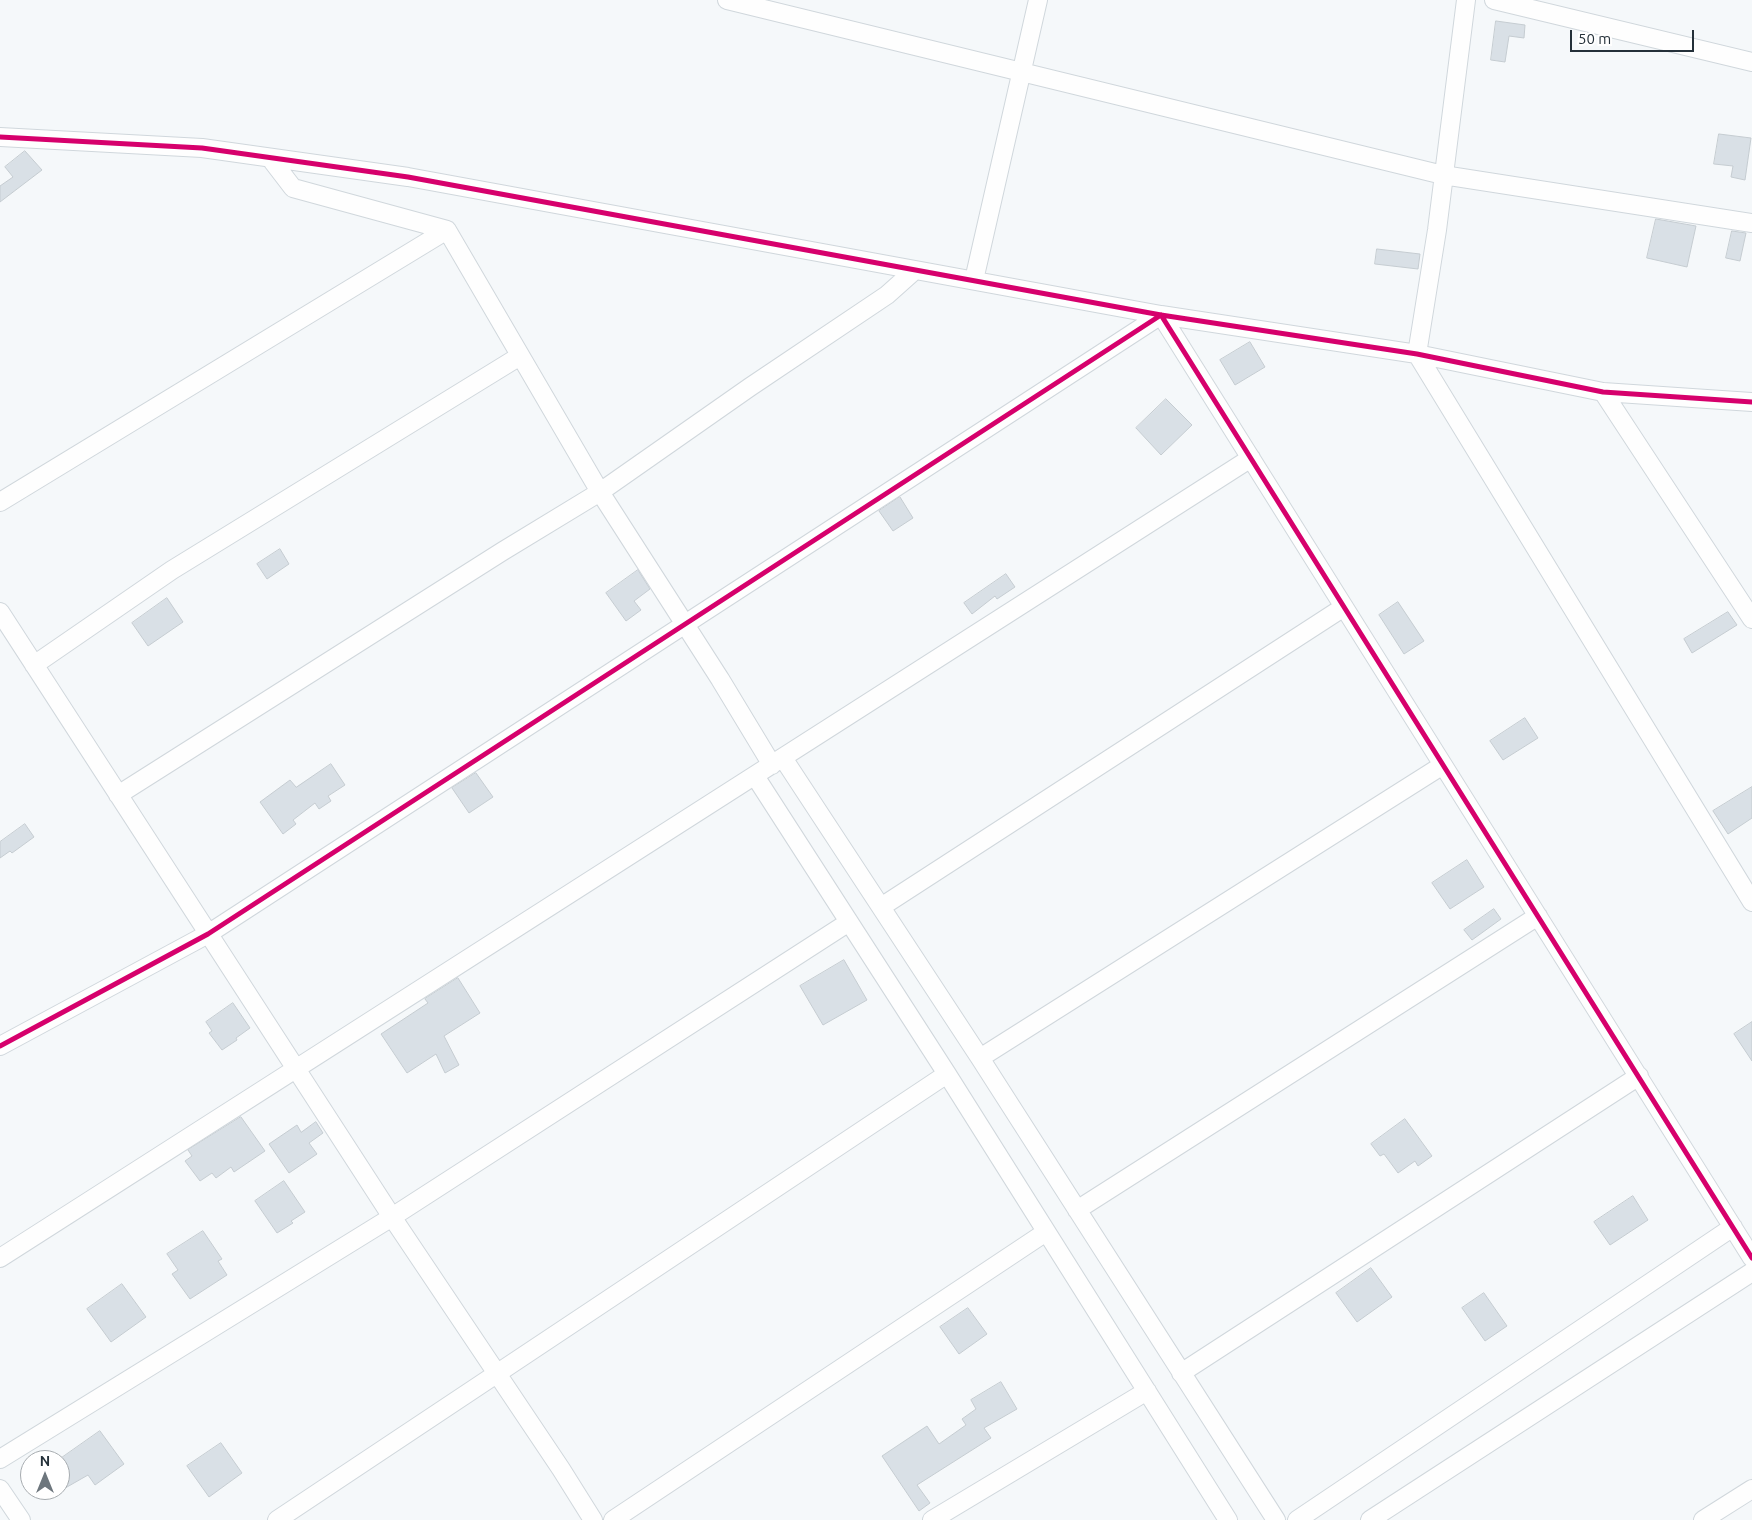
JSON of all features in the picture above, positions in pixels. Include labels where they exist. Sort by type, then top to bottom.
[{"type":"street","points":[[727,0],[1443,175],[1752,223]]},
{"type":"street","points":[[974,280],[1038,0]]},
{"type":"street","points":[[1466,0],[1437,230],[1417,354],[1752,902]]},
{"type":"street","points":[[1494,0],[1752,62]]},
{"type":"street","points":[[0,137],[202,148],[408,177],[1161,314],[1417,354],[1603,392],[1752,402]]},
{"type":"street","points":[[270,158],[293,188],[447,230],[600,492],[685,624],[778,761],[881,907],[1276,1520]]},
{"type":"street","points":[[0,502],[447,230]]},
{"type":"street","points":[[118,796],[495,556],[600,492],[750,387],[887,295],[915,270]]},
{"type":"street","points":[[1161,314],[1752,1258]]},
{"type":"street","points":[[0,1046],[208,934],[1161,314]]},
{"type":"street","points":[[34,665],[172,570],[520,356]]},
{"type":"street","points":[[1603,392],[1752,619]]},
{"type":"street","points":[[0,1258],[1251,458]]},
{"type":"street","points":[[881,907],[1344,607]]},
{"type":"street","points":[[0,612],[392,1217],[561,1469],[593,1520]]},
{"type":"street","points":[[980,1058],[1443,764]]},
{"type":"street","points":[[755,776],[947,1074],[1228,1520]]},
{"type":"street","points":[[1077,1210],[1538,916]]},
{"type":"street","points":[[0,1459],[392,1217],[849,922]]},
{"type":"street","points":[[277,1520],[947,1074]]},
{"type":"street","points":[[1181,1373],[1638,1076]]},
{"type":"street","points":[[1297,1520],[1733,1227]]},
{"type":"street","points":[[613,1520],[1046,1232]]},
{"type":"street","points":[[1370,1520],[1752,1272]]},
{"type":"street","points":[[932,1520],[1147,1391]]},
{"type":"street","points":[[0,1489],[21,1520]]},
{"type":"street","points":[[1703,1520],[1752,1489]]},
{"type":"building","points":[[1496,21],[1525,25],[1524,38],[1509,36],[1505,62],[1491,60]]},
{"type":"building","points":[[1719,134],[1751,138],[1745,180],[1731,177],[1733,166],[1714,164]]},
{"type":"building","points":[[25,151],[42,170],[0,202],[0,186],[13,177],[5,167]]},
{"type":"building","points":[[1656,219],[1696,226],[1687,267],[1647,258]]},
{"type":"building","points":[[1732,231],[1746,233],[1740,261],[1726,258]]},
{"type":"building","points":[[1377,249],[1420,254],[1418,269],[1375,264]]},
{"type":"building","points":[[1250,342],[1265,367],[1235,385],[1220,360]]},
{"type":"building","points":[[1166,399],[1192,425],[1161,455],[1136,428]]},
{"type":"building","points":[[900,497],[913,518],[893,531],[879,511]]},
{"type":"building","points":[[280,549],[289,564],[267,579],[257,564]]},
{"type":"building","points":[[638,570],[650,589],[634,601],[641,610],[626,621],[606,593]]},
{"type":"building","points":[[1006,574],[1015,587],[997,599],[995,596],[972,614],[964,603]]},
{"type":"building","points":[[167,598],[183,622],[148,646],[132,623]]},
{"type":"building","points":[[1398,602],[1424,641],[1404,654],[1379,615]]},
{"type":"building","points":[[1728,612],[1737,625],[1692,653],[1684,639]]},
{"type":"building","points":[[1525,718],[1538,738],[1503,760],[1490,741]]},
{"type":"building","points":[[331,764],[345,785],[328,796],[331,801],[319,809],[315,803],[293,820],[296,824],[283,834],[260,802],[290,780],[296,787]]},
{"type":"building","points":[[476,773],[493,797],[469,813],[452,788]]},
{"type":"building","points":[[1752,787],[1752,818],[1728,834],[1713,811]]},
{"type":"building","points":[[25,824],[34,837],[12,853],[10,851],[0,858],[0,842]]},
{"type":"building","points":[[1467,860],[1484,887],[1450,909],[1432,883]]},
{"type":"building","points":[[1494,909],[1501,919],[1472,940],[1464,930]]},
{"type":"building","points":[[844,960],[867,1000],[823,1025],[800,986]]},
{"type":"building","points":[[458,978],[480,1013],[444,1036],[459,1065],[445,1073],[436,1054],[407,1073],[381,1034],[428,1003],[425,999]]},
{"type":"building","points":[[233,1003],[250,1028],[222,1050],[209,1033],[212,1031],[206,1022]]},
{"type":"building","points":[[1752,1022],[1752,1061],[1734,1034]]},
{"type":"building","points":[[241,1117],[265,1151],[234,1172],[231,1167],[216,1178],[212,1173],[200,1181],[185,1161],[192,1156],[188,1150]]},
{"type":"building","points":[[1405,1119],[1432,1156],[1418,1166],[1415,1161],[1398,1173],[1384,1154],[1380,1156],[1371,1144]]},
{"type":"building","points":[[316,1122],[323,1133],[309,1143],[317,1154],[289,1173],[269,1144],[297,1125],[301,1132]]},
{"type":"building","points":[[284,1181],[305,1212],[291,1221],[293,1223],[277,1233],[255,1201]]},
{"type":"building","points":[[1633,1196],[1648,1220],[1610,1245],[1594,1222]]},
{"type":"building","points":[[203,1231],[222,1259],[218,1261],[227,1275],[190,1299],[172,1274],[178,1270],[167,1254]]},
{"type":"building","points":[[1371,1268],[1392,1297],[1357,1322],[1336,1293]]},
{"type":"building","points":[[122,1284],[146,1317],[111,1342],[87,1309]]},
{"type":"building","points":[[1484,1293],[1507,1326],[1485,1341],[1462,1308]]},
{"type":"building","points":[[968,1308],[987,1334],[959,1354],[940,1327]]},
{"type":"building","points":[[1001,1382],[1017,1409],[984,1428],[991,1438],[917,1485],[930,1503],[919,1511],[882,1456],[927,1426],[939,1444],[966,1425],[962,1419],[976,1409],[971,1400]]},
{"type":"building","points":[[100,1431],[124,1464],[95,1485],[88,1475],[70,1485],[70,1452]]},
{"type":"building","points":[[221,1443],[242,1473],[209,1497],[187,1466]]},
{"type":"cycle path","points":[[0,137],[202,148],[408,177],[1161,315],[1417,354],[1603,392],[1752,402]]},
{"type":"cycle path","points":[[0,1046],[208,934],[1161,315],[1752,1258]]}]
